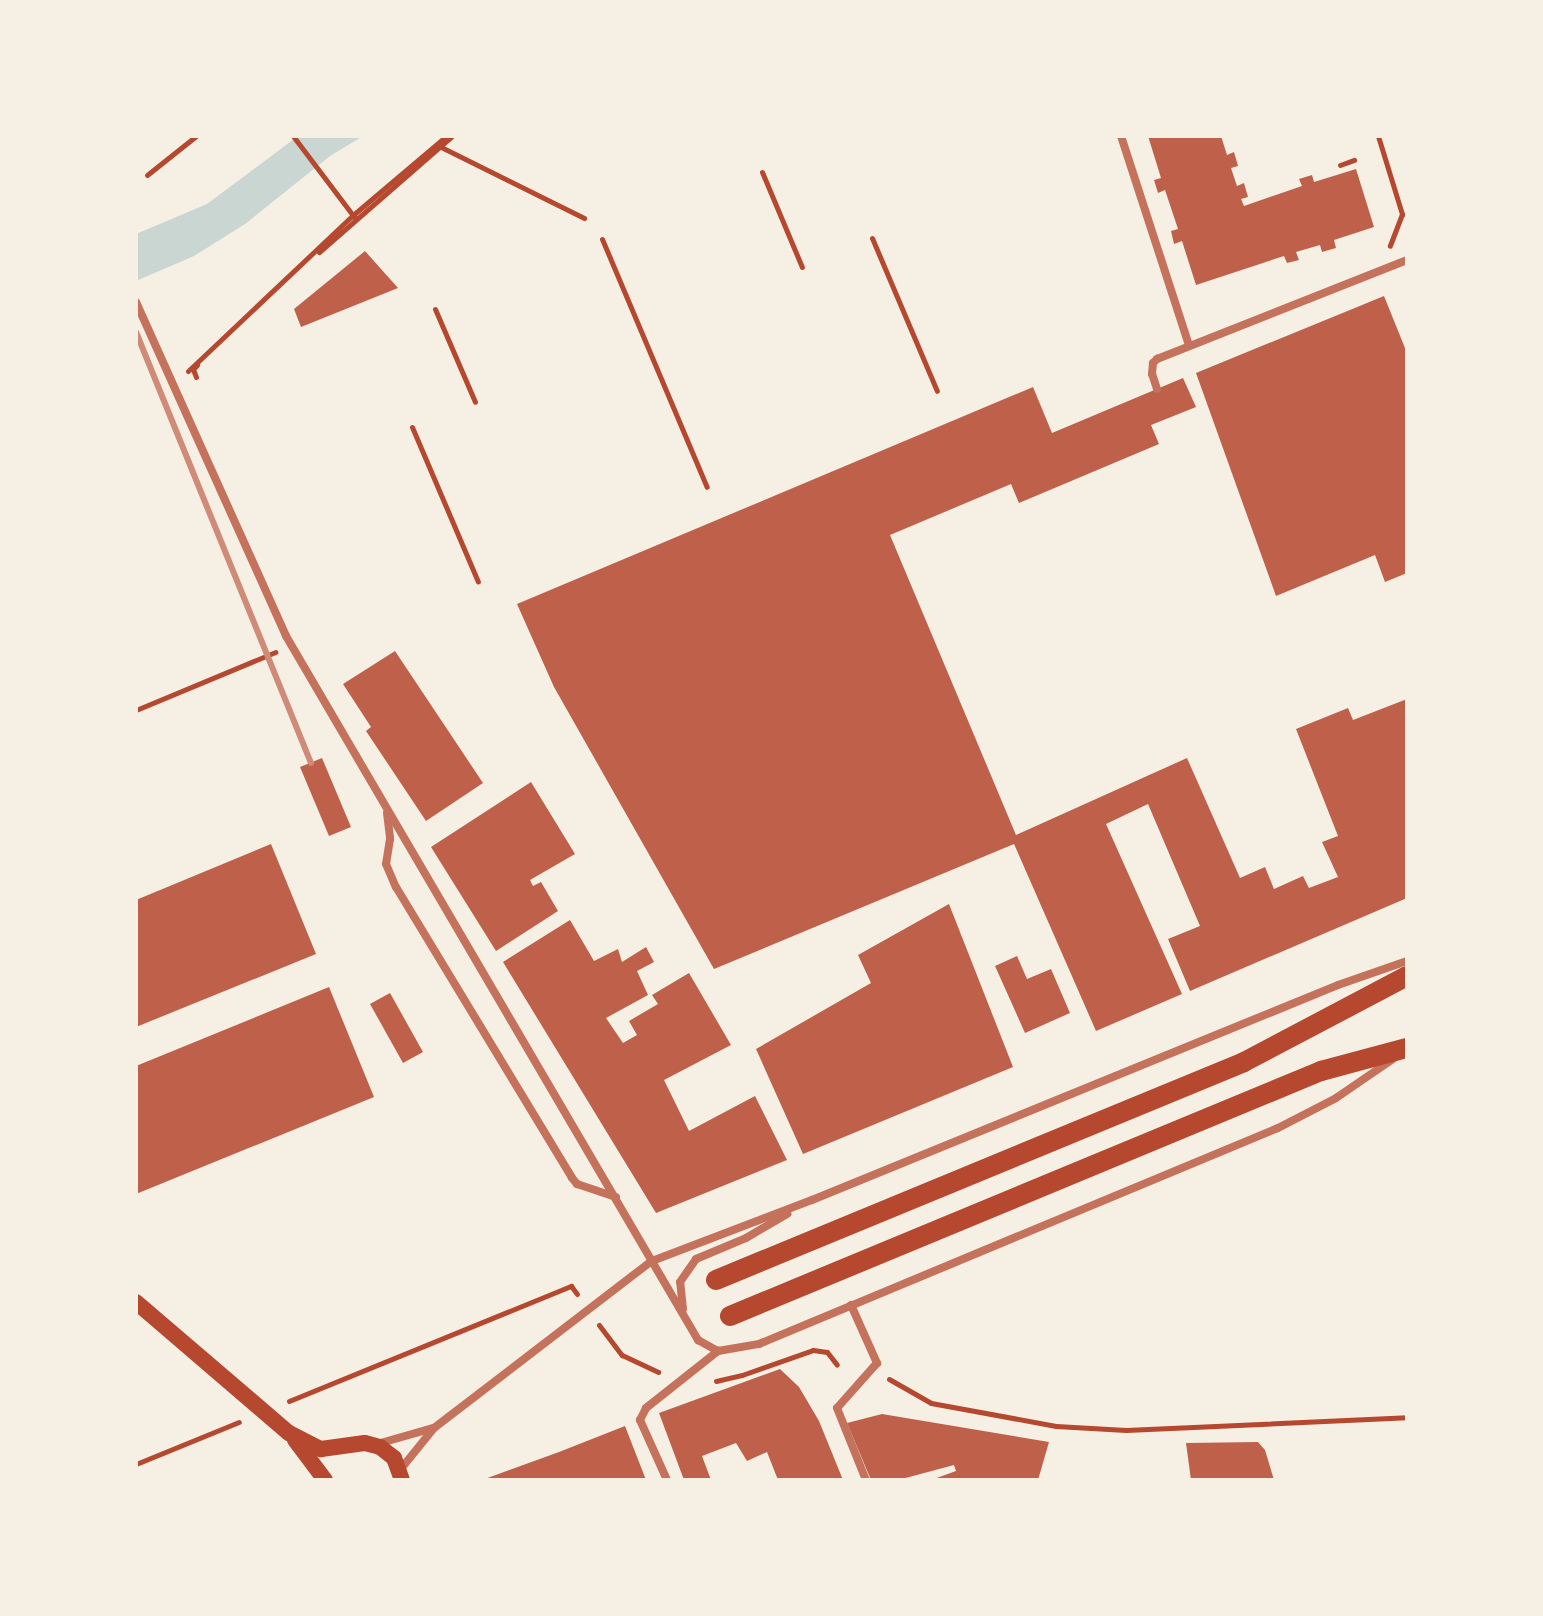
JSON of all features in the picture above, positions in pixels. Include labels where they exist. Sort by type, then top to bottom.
[{"type":"main road","points":[[716,1280],[1244,1062],[1407,976]]},
{"type":"main road","points":[[730,1316],[1321,1071],[1407,1049]]},
{"type":"main road","points":[[136,1302],[289,1433],[325,1480]]},
{"type":"main road","points":[[289,1433],[321,1449],[373,1444],[390,1453],[401,1477]]},
{"type":"main road","points":[[325,1480],[333,1458],[352,1444]]},
{"type":"street","points":[[1121,136],[1189,345]]},
{"type":"street","points":[[1157,389],[1152,374],[1153,363],[1189,345],[1407,260]]},
{"type":"street","points":[[136,302],[172,388],[291,645],[698,1340],[718,1351]]},
{"type":"street","points":[[386,806],[390,839],[386,864],[396,887],[572,1178],[584,1187],[617,1197]]},
{"type":"street","points":[[373,1444],[400,1440],[434,1428],[652,1261],[812,1200],[1338,985],[1407,961]]},
{"type":"street","points":[[667,1480],[640,1420],[646,1408],[718,1351],[759,1344],[1278,1128],[1336,1098],[1407,1049]]},
{"type":"street","points":[[686,1319],[680,1282],[696,1259],[746,1238],[812,1200]]},
{"type":"street","points":[[851,1305],[877,1363],[837,1408],[866,1480]]},
{"type":"street","points":[[401,1477],[434,1428]]},
{"type":"path","points":[[147,175],[196,136]]},
{"type":"path","points":[[293,136],[355,217]]},
{"type":"path","points":[[196,377],[193,369],[355,217],[449,136]]},
{"type":"path","points":[[186,382],[188,370],[355,217],[449,136]]},
{"type":"path","points":[[1378,136],[1402,214],[1390,240],[1397,264]]},
{"type":"path","points":[[439,146],[584,218]]},
{"type":"path","points":[[1340,165],[1354,160]]},
{"type":"path","points":[[762,172],[802,267]]},
{"type":"path","points":[[872,238],[937,391]]},
{"type":"path","points":[[602,239],[707,487]]},
{"type":"path","points":[[435,309],[475,402]]},
{"type":"path","points":[[412,427],[478,582]]},
{"type":"path","points":[[136,710],[291,645]]},
{"type":"path","points":[[877,1363],[885,1377],[931,1403],[1056,1426],[1126,1430],[1407,1417]]},
{"type":"path","points":[[136,1464],[264,1412]]},
{"type":"shaded area","points":[[298,136],[363,136],[330,156],[245,224],[194,256],[136,281],[136,234],[207,204]]},
{"type":"building","points":[[1148,136],[1221,136],[1227,155],[1234,152],[1238,166],[1231,168],[1237,186],[1244,183],[1248,197],[1241,199],[1244,206],[1302,186],[1299,179],[1312,175],[1314,182],[1356,169],[1374,227],[1334,240],[1336,248],[1322,252],[1320,245],[1296,252],[1299,260],[1287,263],[1284,256],[1196,285],[1182,241],[1174,244],[1171,231],[1178,229],[1165,190],[1158,193],[1154,180],[1161,178]]},
{"type":"building","points":[[365,251],[398,288],[301,327],[294,309]]},
{"type":"building","points":[[1384,296],[1407,353],[1407,573],[1385,582],[1375,555],[1276,596],[1196,373]]},
{"type":"building","points":[[1183,378],[1196,407],[1151,425],[1159,444],[1019,503],[1011,484],[890,535],[1016,835],[1187,758],[1240,878],[1265,867],[1274,889],[1303,876],[1309,888],[1338,877],[1322,842],[1338,836],[1296,729],[1348,708],[1353,720],[1407,699],[1407,898],[1190,991],[1168,939],[1200,926],[1148,804],[1106,824],[1182,994],[1096,1031],[1014,844],[714,969],[554,687],[517,604],[1033,387],[1052,433]]},
{"type":"building","points":[[395,651],[483,783],[426,821],[366,731],[371,727],[343,684]]},
{"type":"building","points":[[322,758],[351,827],[329,836],[300,767]]},
{"type":"building","points":[[531,782],[575,854],[530,880],[533,886],[541,882],[558,911],[496,951],[431,847]]},
{"type":"building","points":[[271,844],[316,954],[136,1027],[136,900]]},
{"type":"building","points":[[949,904],[1013,1067],[803,1154],[756,1049],[871,983],[858,955]]},
{"type":"building","points":[[570,920],[594,961],[618,949],[622,962],[646,947],[654,962],[637,971],[648,995],[606,1018],[623,1043],[637,1035],[629,1021],[658,1004],[652,995],[689,973],[731,1045],[664,1080],[689,1131],[755,1096],[787,1160],[656,1213],[503,962]]},
{"type":"building","points":[[1017,956],[1027,979],[1051,969],[1070,1013],[1025,1033],[995,966]]},
{"type":"building","points":[[329,987],[374,1097],[136,1194],[136,1066]]},
{"type":"building","points":[[390,993],[423,1052],[403,1063],[370,1004]]},
{"type":"building","points":[[780,1369],[799,1387],[819,1421],[843,1480],[778,1480],[767,1452],[747,1461],[736,1443],[702,1456],[711,1480],[684,1480],[659,1413]]},
{"type":"building","points":[[882,1414],[1049,1442],[1038,1480],[931,1480],[956,1471],[954,1465],[898,1480],[871,1480],[847,1423]]},
{"type":"building","points":[[625,1426],[646,1480],[482,1480],[559,1452]]},
{"type":"building","points":[[1258,1442],[1265,1450],[1274,1480],[1191,1480],[1186,1443]]},
{"type":"railway","points":[[136,332],[311,763]]}]
